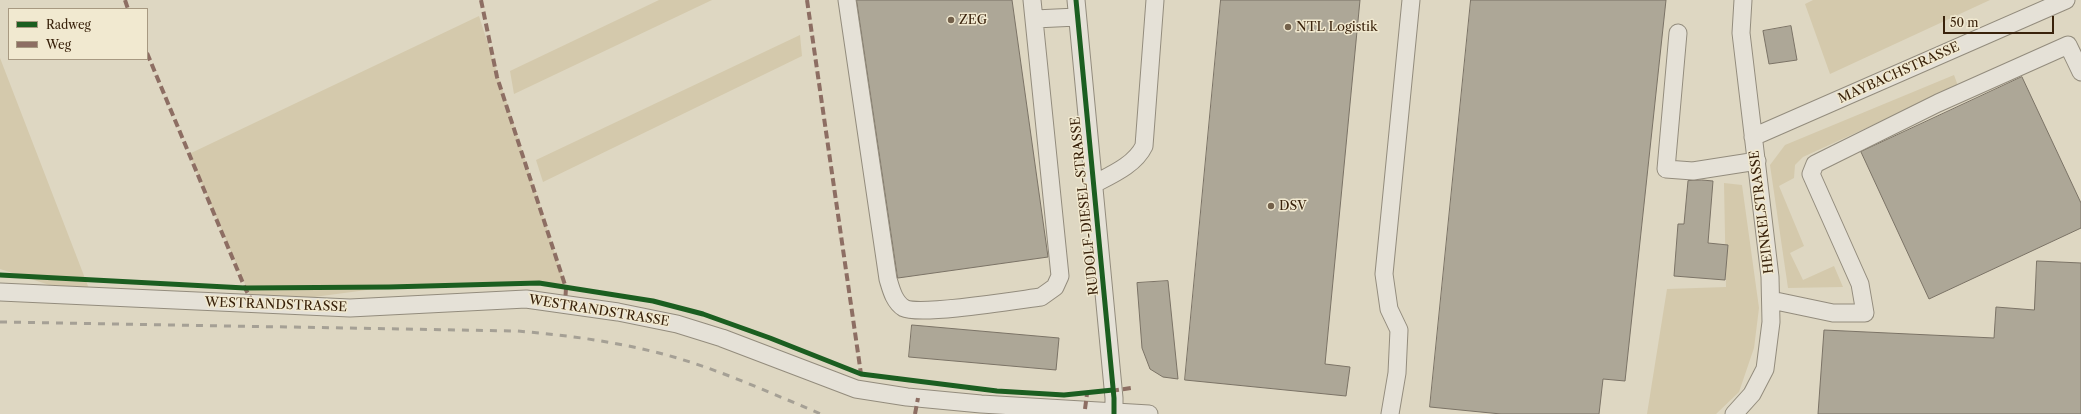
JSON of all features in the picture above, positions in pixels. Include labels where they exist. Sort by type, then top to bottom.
[{"type":"street","points":[[847,0],[888,279],[894,297],[904,308],[925,311],[1041,297],[1054,287],[1060,276],[1032,0]]},
{"type":"street","points":[[1094,184],[1129,164],[1141,152],[1144,146],[1155,0]]},
{"type":"street","points":[[1390,414],[1397,373],[1399,330],[1389,310],[1384,274],[1411,0]]},
{"type":"street","name":"HEINKELSTRASSE","points":[[1734,414],[1752,394],[1765,369],[1771,322],[1770,270],[1741,33],[1743,0]]},
{"type":"street","name":"MAYBACHSTRASSE","points":[[1753,137],[2066,0]]},
{"type":"street","points":[[1035,19],[1076,8]]},
{"type":"street","name":"RUDOLF-DIESEL-STRASSE","points":[[1076,8],[1094,184],[1114,412]]},
{"type":"street","points":[[1678,33],[1666,169],[1693,171],[1757,161]]},
{"type":"street","points":[[1771,300],[1833,313],[1865,314],[1860,284],[1811,174],[1815,164],[1938,103],[2068,45],[2081,72]]},
{"type":"street","name":"WESTRANDSTRASSE","points":[[0,292],[254,305],[350,308],[526,299],[618,312],[677,324],[722,338],[856,389],[907,397],[980,404],[1085,412],[1114,412]]},
{"type":"street","points":[[1114,412],[1149,414]]},
{"type":"shaded area","points":[[659,0],[712,0],[514,94],[510,71]]},
{"type":"shaded area","points":[[1813,0],[1990,0],[1830,74],[1805,4]]},
{"type":"shaded area","points":[[479,16],[566,288],[539,283],[389,287],[254,305],[189,154]]},
{"type":"shaded area","points":[[800,35],[802,56],[543,182],[536,160]]},
{"type":"shaded area","points":[[0,58],[93,299],[0,269]]},
{"type":"shaded area","points":[[1954,75],[1958,86],[1803,157],[1795,165],[1794,178],[1779,186],[1804,246],[1790,253],[1803,280],[1834,266],[1843,287],[1788,288],[1770,165],[1785,145]]},
{"type":"shaded area","points":[[1724,183],[1742,185],[1759,308],[1754,348],[1739,392],[1716,414],[1647,414],[1667,289],[1726,287]]},
{"type":"building","points":[[857,0],[1012,0],[1048,257],[898,278]]},
{"type":"building","name":"DSV","points":[[1221,0],[1360,0],[1325,364],[1350,367],[1346,396],[1185,380]]},
{"type":"building","points":[[1471,0],[1666,0],[1625,381],[1603,379],[1599,414],[1501,414],[1430,407]]},
{"type":"building","points":[[1791,26],[1797,60],[1769,64],[1763,31]]},
{"type":"building","points":[[2022,77],[2081,203],[2081,228],[1929,299],[1861,152]]},
{"type":"building","points":[[1688,181],[1713,181],[1708,243],[1728,245],[1725,280],[1674,276],[1678,224],[1684,224]]},
{"type":"building","points":[[2037,261],[2081,263],[2081,414],[1818,414],[1824,330],[1994,338],[1996,307],[2034,310]]},
{"type":"building","points":[[1168,281],[1178,379],[1163,377],[1150,369],[1142,348],[1137,283]]},
{"type":"building","points":[[912,325],[1059,338],[1056,370],[909,357]]},
{"type":"railway","points":[[0,322],[517,331],[553,334],[624,345],[680,359],[741,380],[821,414]]},
{"type":"marked path","points":[[125,0],[128,8]]},
{"type":"marked path","points":[[481,0],[497,77],[566,288],[565,304]]},
{"type":"marked path","points":[[807,0],[861,374]]},
{"type":"marked path","points":[[148,55],[245,288],[254,305]]},
{"type":"marked path","points":[[1111,391],[1131,388]]},
{"type":"marked path","points":[[1085,409],[1087,394]]},
{"type":"marked path","points":[[915,414],[918,398]]},
{"type":"cycle path","points":[[1076,0],[1114,398],[1114,414]]},
{"type":"cycle path","points":[[0,275],[245,288],[389,287],[539,283],[653,301],[703,314],[770,338],[861,374],[997,391],[1064,395],[1113,390]]},
{"type":"place","name":"ZEG","points":[[951,20]]},
{"type":"place","name":"NTL Logistik","points":[[1288,27]]},
{"type":"place","name":"DSV","points":[[1271,206]]}]
